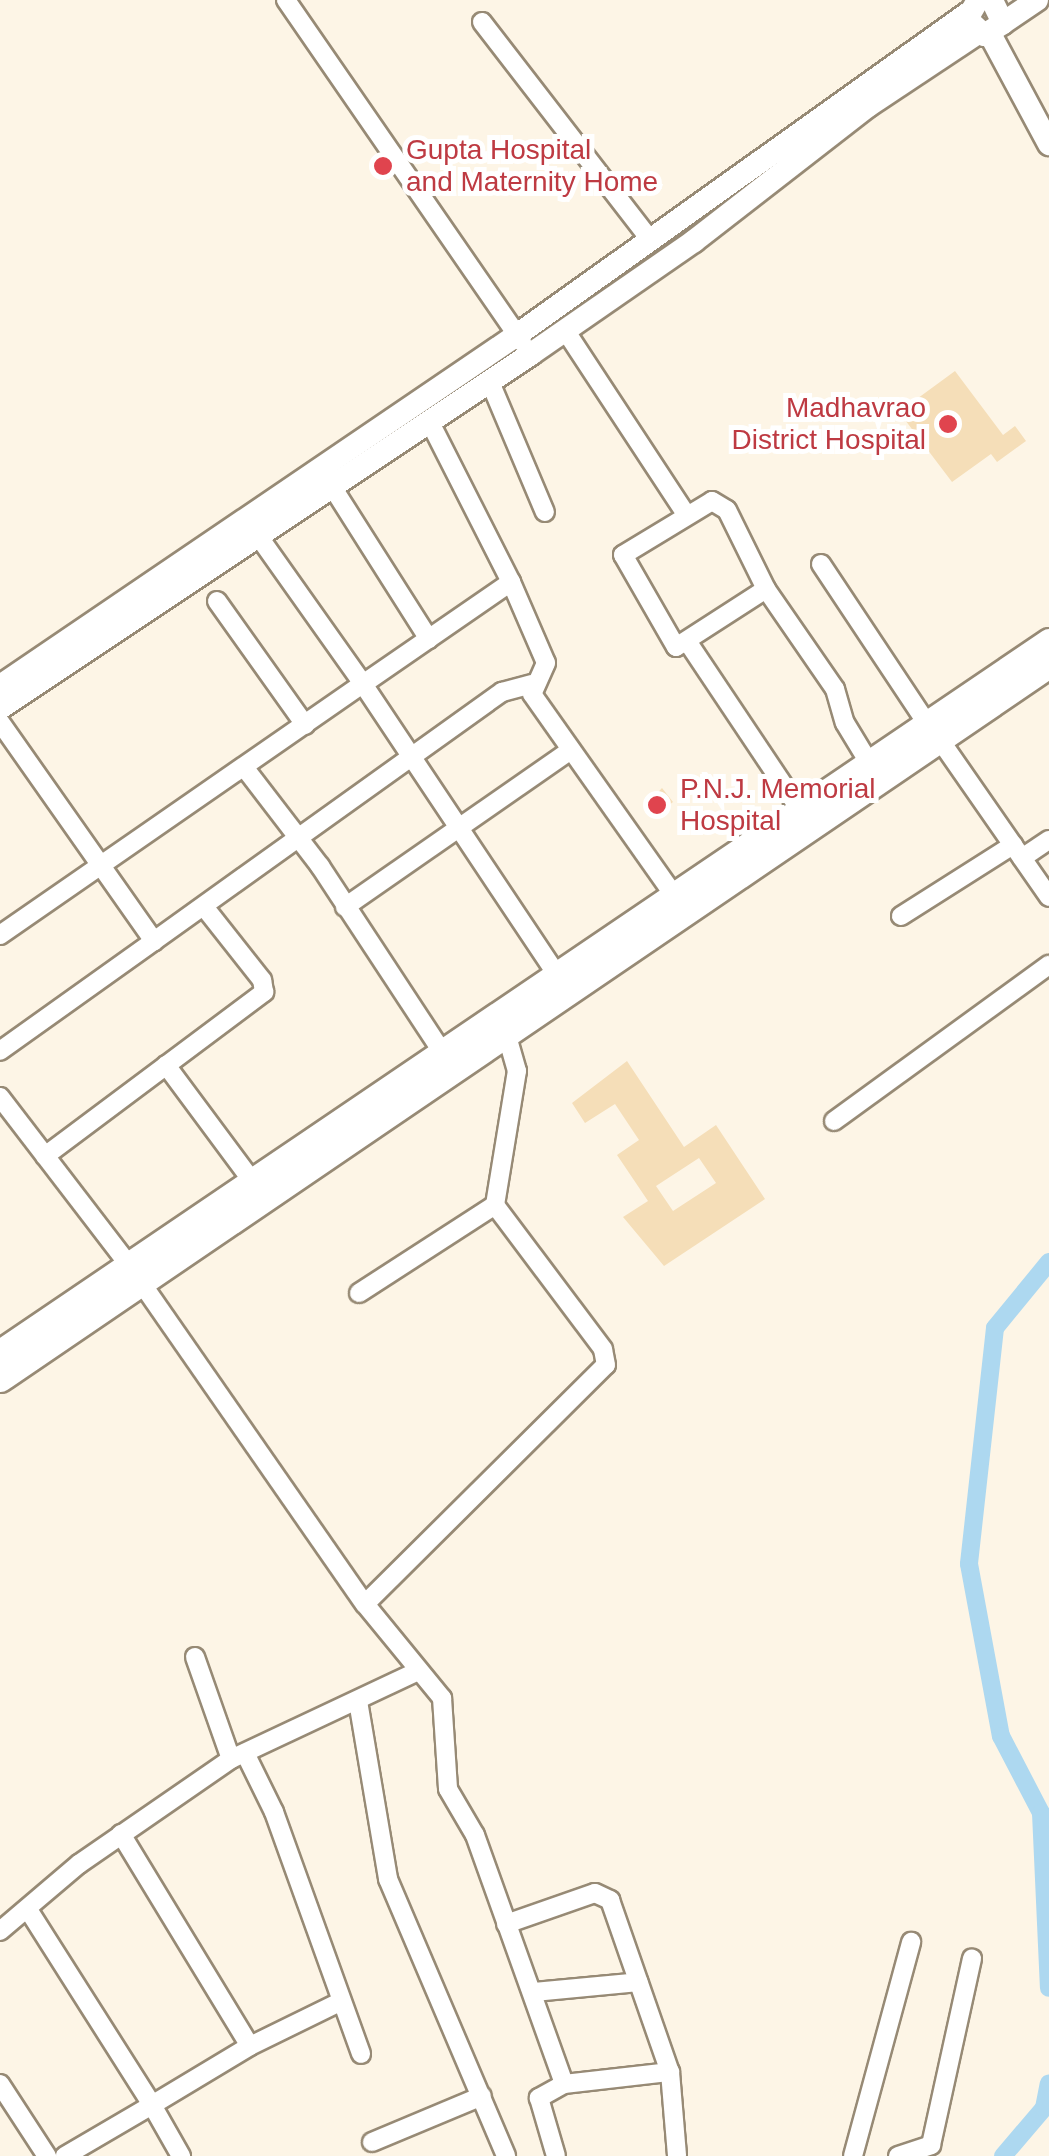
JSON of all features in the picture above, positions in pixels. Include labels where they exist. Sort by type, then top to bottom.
[{"type":"main road","points":[[0,1379],[252,1181],[558,976],[595,963],[934,733],[1049,641]]},
{"type":"main road","points":[[0,1352],[135,1274],[506,1033],[675,897],[871,766],[1049,665]]},
{"type":"street","points":[[286,0],[524,345]]},
{"type":"street","points":[[0,708],[490,382],[524,345],[566,330],[694,241],[868,106],[979,16],[992,0]]},
{"type":"street","points":[[0,686],[524,345],[651,241],[979,16],[1037,0]]},
{"type":"street","points":[[979,16],[1049,144]]},
{"type":"street","points":[[482,22],[651,241]]},
{"type":"street","points":[[566,330],[686,514]]},
{"type":"street","points":[[490,382],[546,512]]},
{"type":"street","points":[[430,422],[512,582],[546,663],[532,684],[532,694],[675,897]]},
{"type":"street","points":[[333,488],[429,639]]},
{"type":"street","points":[[766,589],[689,644],[673,644],[622,560],[640,539],[712,501],[723,504],[766,589],[835,690],[845,724],[871,766]]},
{"type":"street","points":[[259,537],[363,684],[558,976]]},
{"type":"street","points":[[821,564],[1049,897]]},
{"type":"street","points":[[0,935],[512,582]]},
{"type":"street","points":[[217,601],[304,725]]},
{"type":"street","points":[[689,644],[802,813]]},
{"type":"street","points":[[0,1050],[206,909],[297,836],[410,755],[502,692],[532,684]]},
{"type":"street","points":[[0,722],[98,868],[154,941]]},
{"type":"street","points":[[345,907],[572,750]]},
{"type":"street","points":[[244,767],[297,836],[444,1055]]},
{"type":"street","points":[[901,916],[1018,851],[1049,840]]},
{"type":"street","points":[[45,1156],[264,992],[262,980],[206,909]]},
{"type":"street","points":[[834,1121],[1049,965]]},
{"type":"street","points":[[365,1604],[606,1365],[604,1349],[495,1205],[518,1072],[506,1033]]},
{"type":"street","points":[[166,1066],[252,1181]]},
{"type":"street","points":[[0,1097],[135,1274],[365,1604],[442,1698],[448,1788],[475,1835],[564,2084]]},
{"type":"street","points":[[359,1293],[495,1205]]},
{"type":"street","points":[[195,1658],[238,1756],[274,1812],[360,2054]]},
{"type":"street","points":[[0,1931],[121,1834],[238,1756],[418,1671]]},
{"type":"street","points":[[358,1701],[388,1880],[506,2156]]},
{"type":"street","points":[[121,1834],[250,2046]]},
{"type":"street","points":[[506,1924],[604,1895],[670,2072],[677,2156]]},
{"type":"street","points":[[29,1911],[181,2156]]},
{"type":"street","points":[[853,2156],[911,1942]]},
{"type":"street","points":[[898,2156],[931,2144],[972,1958]]},
{"type":"street","points":[[534,1992],[638,1982]]},
{"type":"street","points":[[65,2156],[250,2046],[340,2002]]},
{"type":"street","points":[[556,2156],[539,2098],[564,2084],[670,2072]]},
{"type":"street","points":[[0,2084],[47,2156]]},
{"type":"street","points":[[372,2142],[482,2096]]},
{"type":"building","points":[[955,371],[1003,435],[1015,426],[1026,441],[997,462],[991,454],[952,482],[899,412]]},
{"type":"building","points":[[662,788],[673,802],[652,818],[644,807]]},
{"type":"building","points":[[627,1061],[684,1147],[716,1125],[765,1199],[664,1266],[623,1217],[648,1201],[617,1155],[639,1140],[615,1104],[585,1123],[572,1103]],"holes":[[[699,1158],[716,1183],[673,1211],[656,1186]]]},
{"type":"waterway","points":[[1049,1262],[995,1328],[969,1564],[1001,1736],[1041,1813],[1049,1988]]},
{"type":"waterway","points":[[1003,2156],[1044,2108],[1049,2083]]},
{"type":"place","name":"Gupta Hospital and Maternity Home","points":[[383,166]]},
{"type":"place","name":"Madhavrao District Hospital","points":[[948,424]]},
{"type":"place","name":"P.N.J. Memorial Hospital","points":[[657,805]]}]
